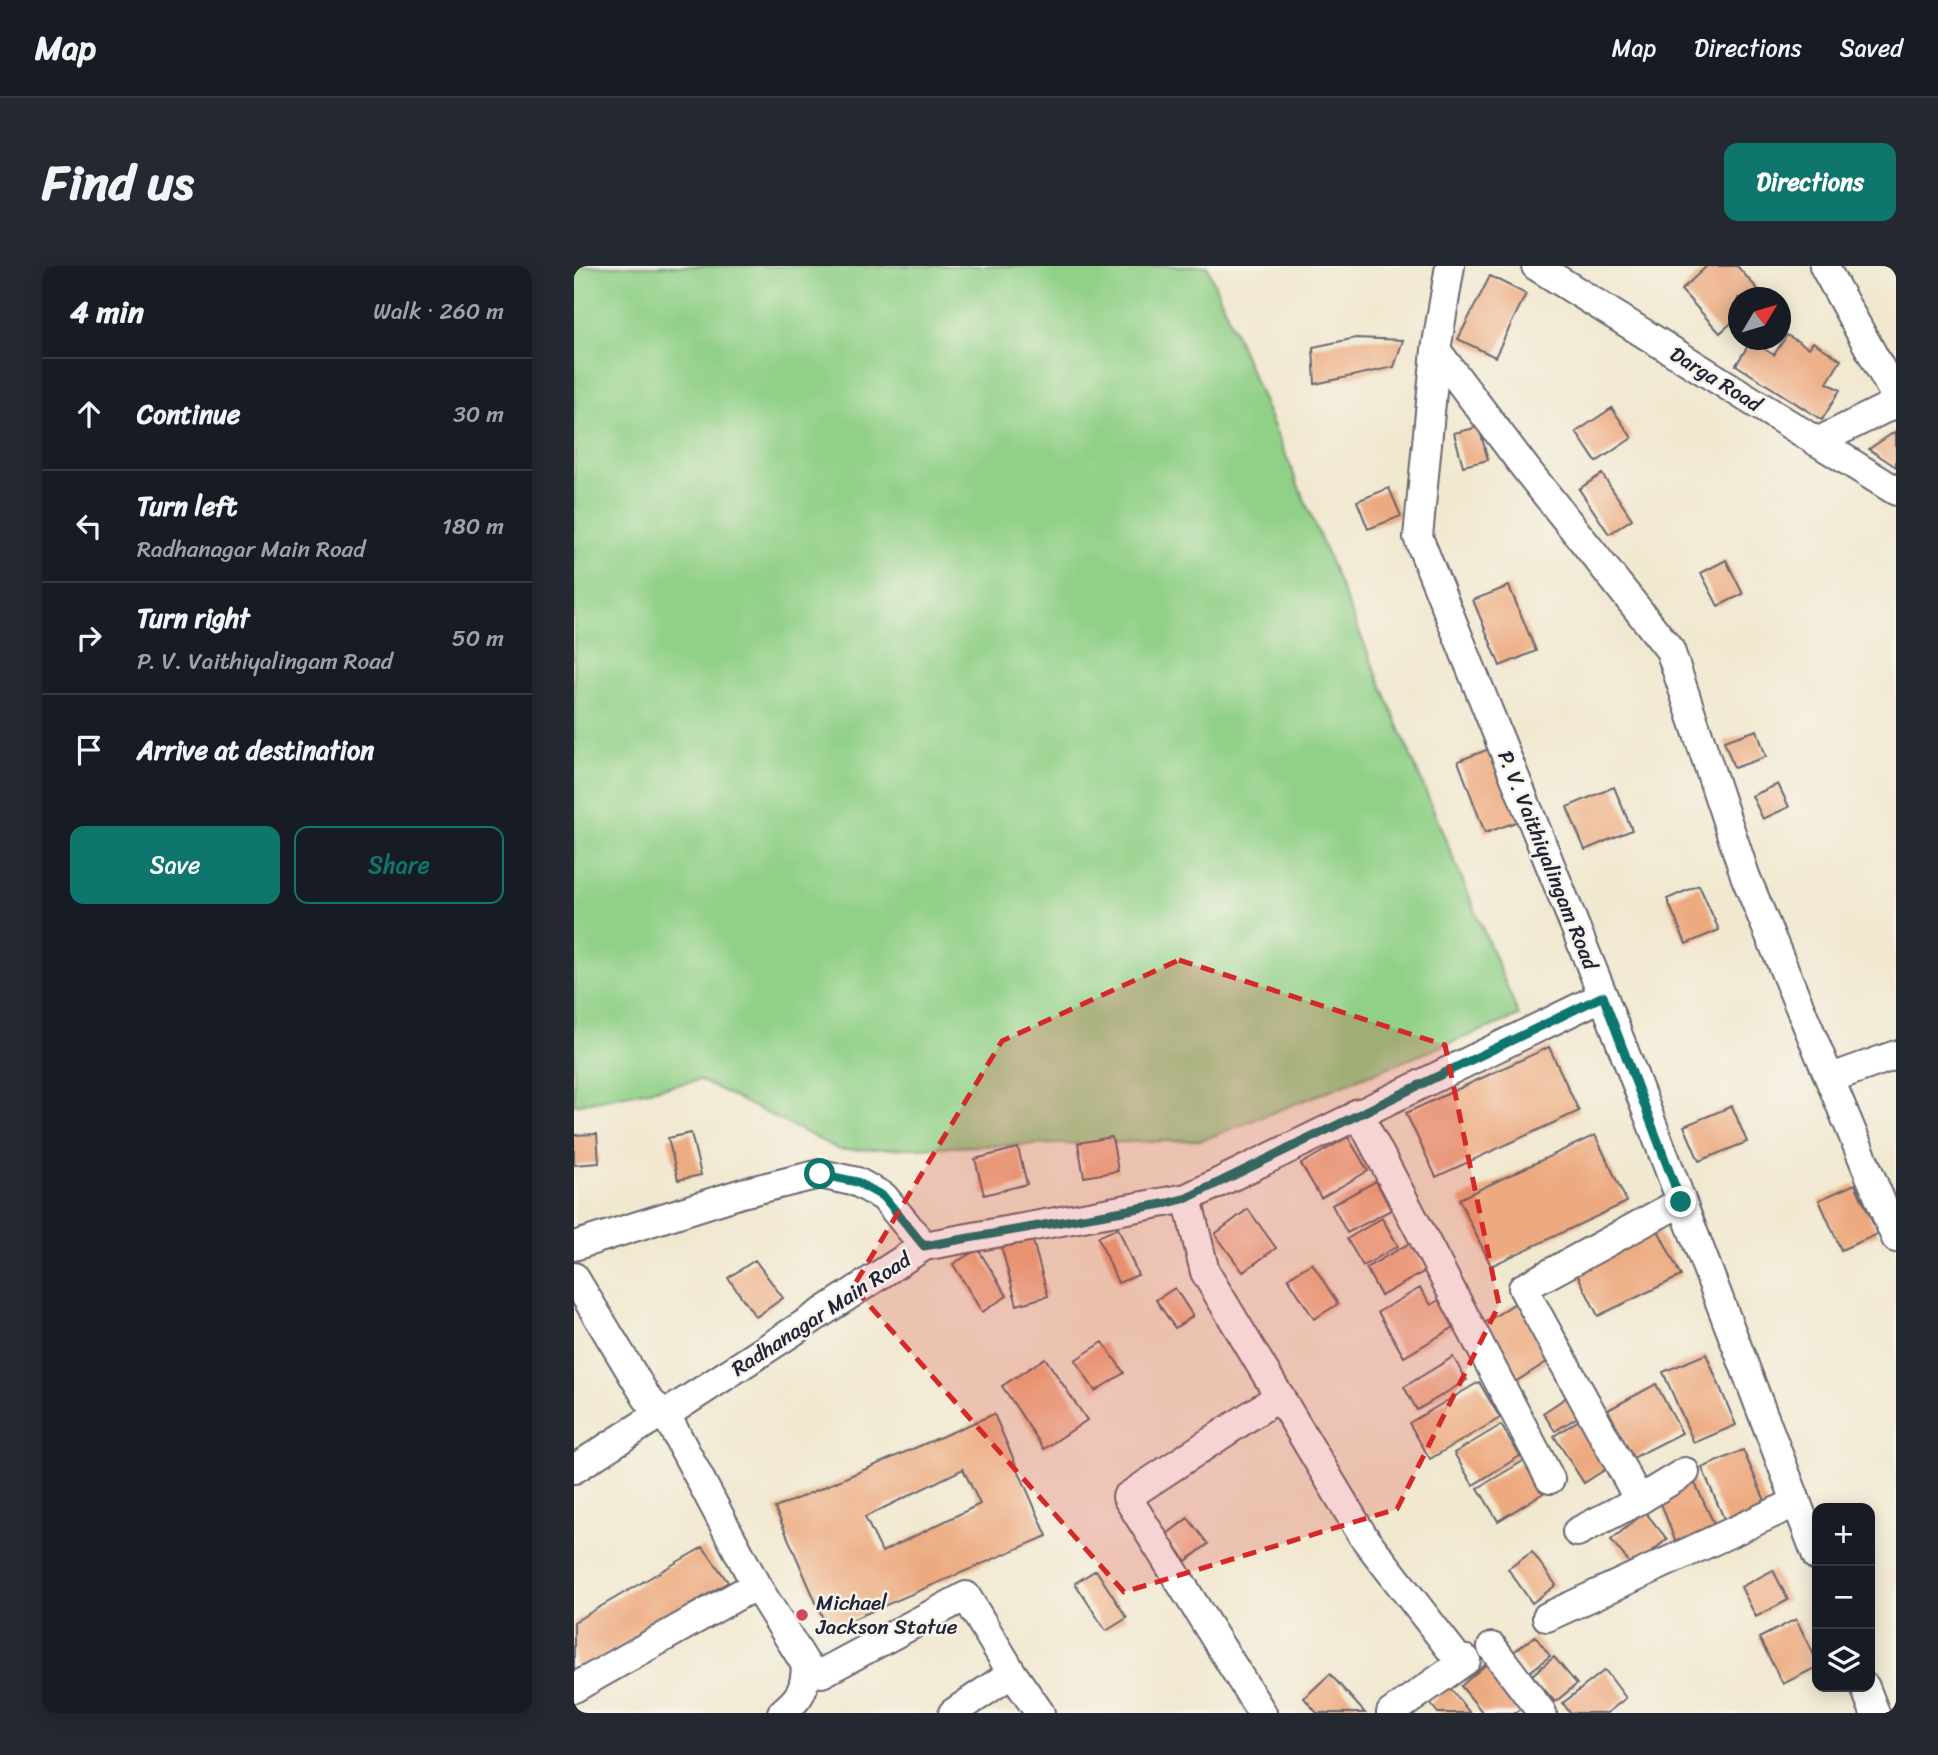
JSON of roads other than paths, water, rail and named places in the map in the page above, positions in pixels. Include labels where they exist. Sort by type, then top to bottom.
[{"type":"street","name":"P. V. Vaithiyalingam Road","points":[[1450,266],[1436,350],[1419,537],[1603,996],[1812,1544]]},
{"type":"street","name":"Darga Road","points":[[1536,266],[1896,491]]},
{"type":"street","points":[[1824,266],[1896,397]]},
{"type":"street","points":[[1436,350],[1670,650],[1746,878],[1896,1238]]},
{"type":"street","points":[[1817,442],[1896,403]]},
{"type":"street","name":"Radhanagar Main Road","points":[[574,1469],[664,1411],[681,1406],[924,1246],[1187,1198],[1603,996]]},
{"type":"street","points":[[1831,1078],[1896,1055]]},
{"type":"street","points":[[1358,1113],[1550,1479]]},
{"type":"street","points":[[574,1246],[742,1193],[820,1174],[857,1182],[884,1197],[924,1246]]},
{"type":"street","points":[[1187,1198],[1205,1272],[1363,1536],[1458,1659],[1466,1660],[1391,1713]]},
{"type":"street","points":[[1639,1500],[1523,1288],[1681,1202]]},
{"type":"street","points":[[574,1277],[647,1398],[655,1407],[664,1411],[756,1585],[806,1665],[815,1672],[822,1673],[966,1597],[1040,1713]]},
{"type":"street","points":[[1262,1713],[1127,1497],[1280,1395]]},
{"type":"street","points":[[1577,1532],[1639,1500],[1685,1472]]},
{"type":"street","points":[[1548,1617],[1795,1503]]},
{"type":"street","points":[[574,1688],[756,1585]]},
{"type":"street","points":[[1492,1647],[1542,1713]]},
{"type":"street","points":[[782,1713],[796,1701],[805,1686],[806,1665]]},
{"type":"street","points":[[954,1713],[1012,1673]]},
{"type":"street","points":[[1868,1692],[1875,1713]]},
{"type":"place","name":"Michael Jackson Statue","points":[[802,1615]]}]
